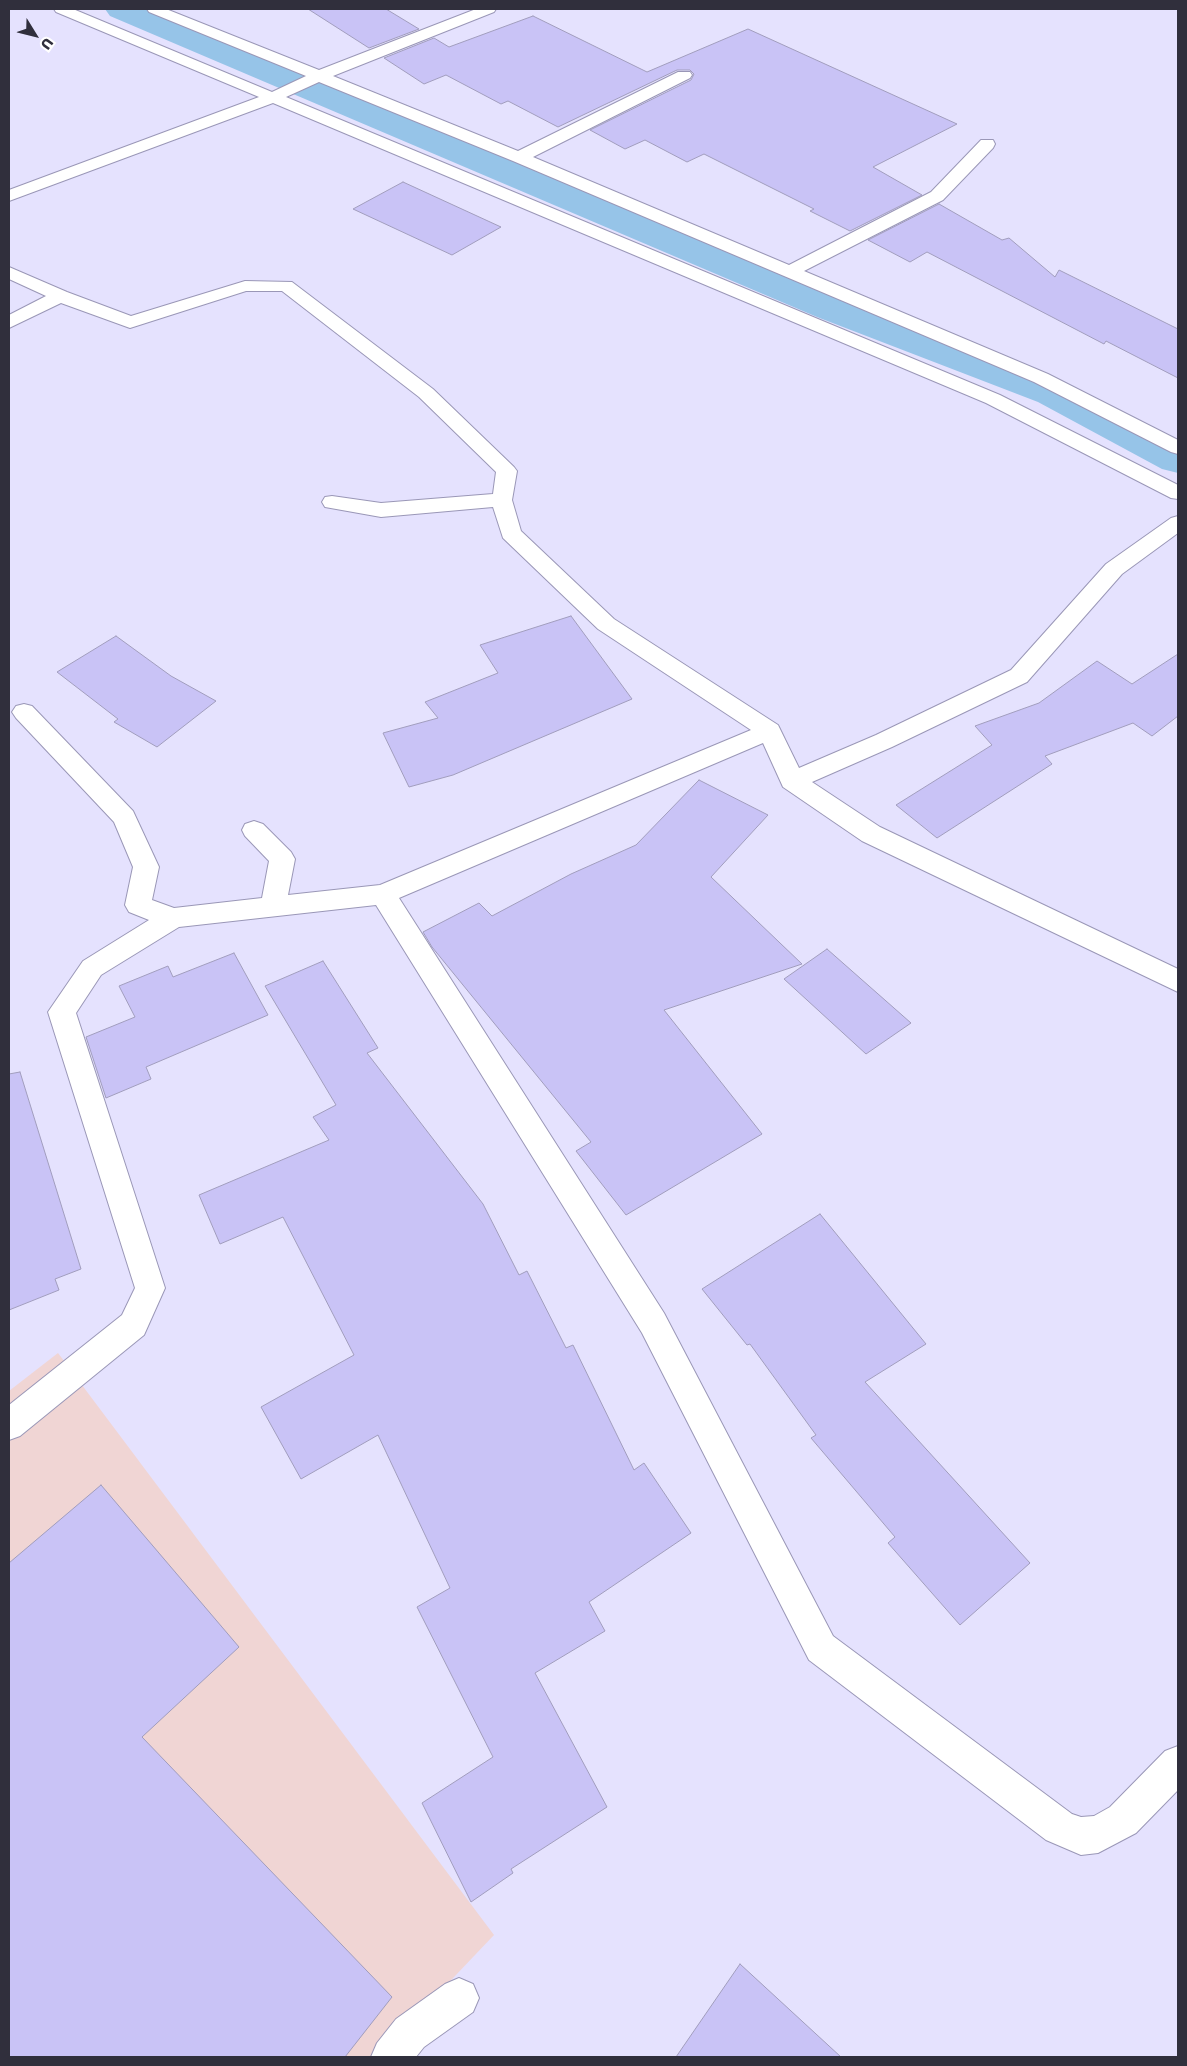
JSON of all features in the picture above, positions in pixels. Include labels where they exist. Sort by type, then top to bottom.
[{"type":"street","points":[[60,9],[275,96],[992,399],[1178,493]]},
{"type":"street","points":[[154,9],[519,157],[1041,378],[1178,448]]},
{"type":"street","points":[[9,196],[275,96],[489,9]]},
{"type":"street","points":[[519,157],[684,75]]},
{"type":"street","points":[[791,271],[937,196],[987,144]]},
{"type":"street","points":[[9,272],[60,296],[130,322],[245,286],[286,286],[426,393],[507,472],[502,500],[511,533],[606,624],[770,731],[792,782],[871,834],[1178,982]]},
{"type":"street","points":[[9,322],[60,296]]},
{"type":"street","points":[[332,502],[381,510],[502,500]]},
{"type":"street","points":[[792,782],[1019,676],[1114,569],[1178,523]]},
{"type":"street","points":[[24,712],[124,817],[146,867],[138,905],[173,918]]},
{"type":"street","points":[[9,1426],[133,1326],[150,1288],[62,1012],[92,968],[173,918],[383,894],[770,731]]},
{"type":"street","points":[[254,830],[282,859],[273,906]]},
{"type":"street","points":[[383,894],[653,1323],[822,1648],[1058,1827],[1081,1836],[1098,1834],[1123,1820],[1178,1764]]},
{"type":"street","points":[[391,2057],[410,2032],[459,1998]]},
{"type":"shaded area","points":[[58,1353],[494,1935],[378,2057],[9,2056],[9,1391]]},
{"type":"building","points":[[308,9],[386,9],[419,29],[369,48]]},
{"type":"building","points":[[533,16],[647,72],[748,29],[957,124],[873,167],[922,195],[850,231],[810,211],[814,209],[704,154],[687,162],[645,140],[625,149],[590,130],[691,80],[694,74],[690,70],[677,70],[558,127],[508,101],[501,104],[446,75],[424,84],[384,58],[434,38],[449,47]]},
{"type":"building","points":[[403,182],[501,227],[452,255],[353,209]]},
{"type":"building","points":[[939,204],[1002,240],[1009,238],[1055,277],[1059,270],[1178,329],[1178,378],[1106,341],[1104,344],[927,252],[910,262],[868,240]]},
{"type":"building","points":[[571,616],[632,699],[453,775],[409,787],[383,733],[438,718],[425,702],[498,673],[480,645]]},
{"type":"building","points":[[116,636],[171,676],[216,701],[157,747],[114,722],[118,719],[57,672]]},
{"type":"building","points":[[1178,654],[1178,716],[1152,736],[1133,723],[1045,756],[1052,764],[937,838],[896,805],[992,745],[975,726],[1039,703],[1097,661],[1132,684]]},
{"type":"building","points":[[699,780],[768,815],[711,877],[802,964],[664,1010],[762,1134],[626,1215],[576,1151],[591,1142],[432,947],[423,932],[479,903],[492,916],[571,874],[636,845]]},
{"type":"building","points":[[827,949],[911,1023],[866,1054],[784,979]]},
{"type":"building","points":[[234,953],[268,1015],[146,1067],[151,1079],[106,1098],[86,1037],[135,1017],[119,986],[168,966],[173,977]]},
{"type":"building","points":[[323,961],[378,1048],[367,1053],[483,1204],[519,1275],[527,1271],[566,1348],[573,1345],[634,1470],[644,1463],[691,1533],[589,1602],[605,1631],[535,1673],[607,1807],[511,1869],[513,1873],[471,1902],[422,1803],[493,1757],[417,1607],[450,1588],[378,1435],[301,1479],[261,1407],[354,1355],[283,1217],[220,1244],[199,1195],[329,1140],[313,1117],[336,1105],[265,986]]},
{"type":"building","points":[[20,1072],[81,1269],[55,1279],[59,1290],[9,1310],[9,1074]]},
{"type":"building","points":[[820,1214],[926,1344],[865,1382],[1030,1563],[960,1625],[888,1543],[895,1537],[811,1438],[816,1435],[750,1344],[747,1345],[702,1289]]},
{"type":"building","points":[[101,1485],[239,1647],[142,1737],[392,1997],[345,2057],[9,2057],[9,1563]]},
{"type":"building","points":[[740,1964],[841,2057],[676,2057]]},
{"type":"waterway","points":[[121,9],[831,308],[1053,393],[1178,460]]}]
